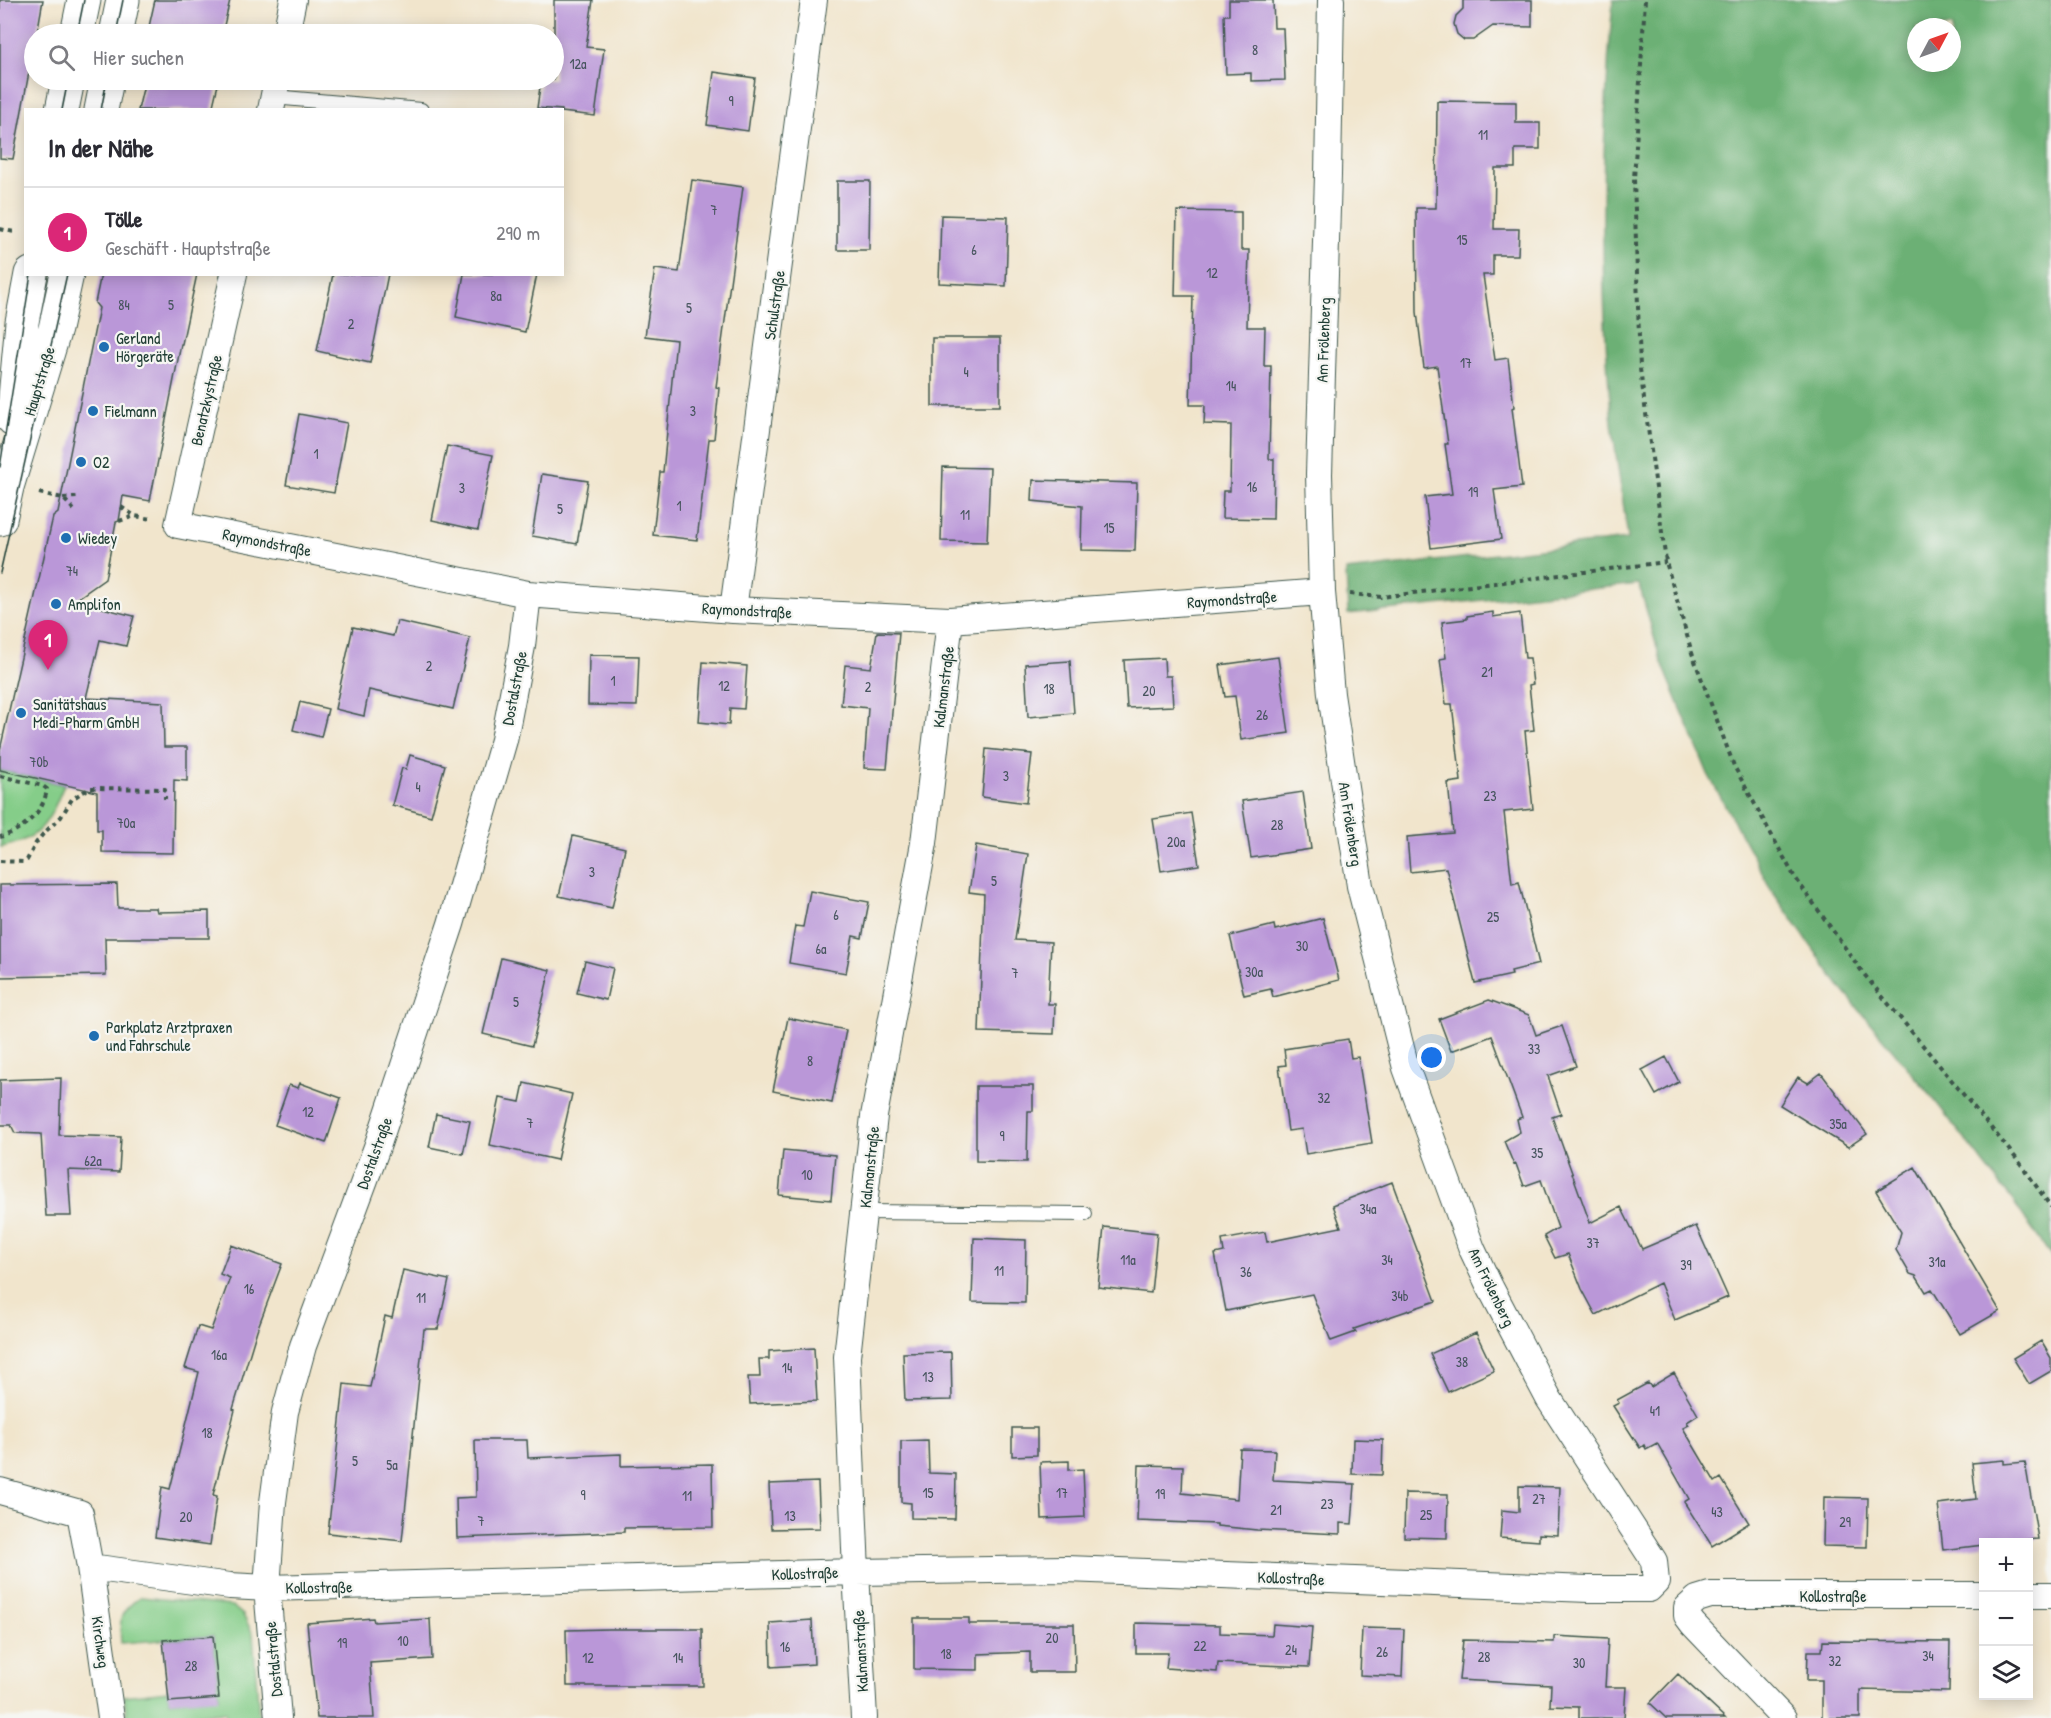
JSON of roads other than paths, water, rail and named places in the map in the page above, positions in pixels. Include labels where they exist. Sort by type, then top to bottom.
[{"type":"street","points":[[79,24],[84,0]]},
{"type":"street","points":[[118,24],[123,0]]},
{"type":"street","points":[[288,24],[294,0]]},
{"type":"street","name":"Schulstraße","points":[[733,610],[814,0]]},
{"type":"street","name":"Am Frölenberg","points":[[1331,0],[1329,152],[1319,474],[1322,592],[1331,694],[1360,886],[1406,1068],[1472,1249],[1549,1399],[1654,1561],[1656,1582]]},
{"type":"street","points":[[62,108],[66,90]]},
{"type":"street","points":[[101,108],[105,90]]},
{"type":"street","name":"Hauptstraße","points":[[21,490],[22,322],[30,276]]},
{"type":"street","name":"Hauptstraße","points":[[0,519],[21,490],[67,276]]},
{"type":"street","name":"Benatzkystraße","points":[[178,525],[234,276]]},
{"type":"street","name":"Raymondstraße","points":[[178,525],[528,594],[733,610],[950,620],[1322,592]]},
{"type":"street","name":"Dostalstraße","points":[[279,1718],[267,1588],[273,1502],[285,1412],[303,1346],[376,1147],[454,913],[504,740],[520,657],[528,594]]},
{"type":"street","name":"Kalmanstraße","points":[[864,1718],[847,1358],[874,1116],[924,843],[950,620]]},
{"type":"street","points":[[0,1491],[80,1513],[90,1567]]},
{"type":"street","name":"Kollostraße","points":[[90,1567],[230,1586],[267,1588],[856,1572],[1067,1569],[1611,1590],[1649,1588],[1656,1582]]},
{"type":"street","name":"Kirchweg","points":[[90,1567],[111,1718]]},
{"type":"street","points":[[1656,1582],[1687,1608],[1687,1616],[1693,1623],[1783,1718]]},
{"type":"street","points":[[2033,1595],[2051,1594]]},
{"type":"street","name":"Kollostraße","points":[[1687,1608],[1697,1599],[1710,1596],[1979,1595]]},
{"type":"lane","points":[[274,95],[401,108]]},
{"type":"lane","points":[[863,1212],[1085,1214]]},
{"type":"tram line","points":[[79,24],[84,0]]},
{"type":"tram line","points":[[118,24],[123,0]]},
{"type":"tram line","points":[[62,108],[66,90]]},
{"type":"tram line","points":[[101,108],[105,90]]},
{"type":"tram line","points":[[0,467],[31,276]]},
{"type":"tram line","points":[[0,573],[67,276]]},
{"type":"place","name":"Gerland Hörgeräte","points":[[104,347]]},
{"type":"place","name":"Fielmann","points":[[93,411]]},
{"type":"place","name":"O2","points":[[81,462]]},
{"type":"place","name":"Wiedey","points":[[66,538]]},
{"type":"place","name":"Amplifon","points":[[56,604]]},
{"type":"place","name":"Tölle","points":[[48,670]]},
{"type":"place","name":"Sanitätshaus Medi-Pharm GmbH","points":[[21,713]]},
{"type":"place","name":"Parkplatz Arztpraxen und Fahrschule","points":[[94,1036]]}]
